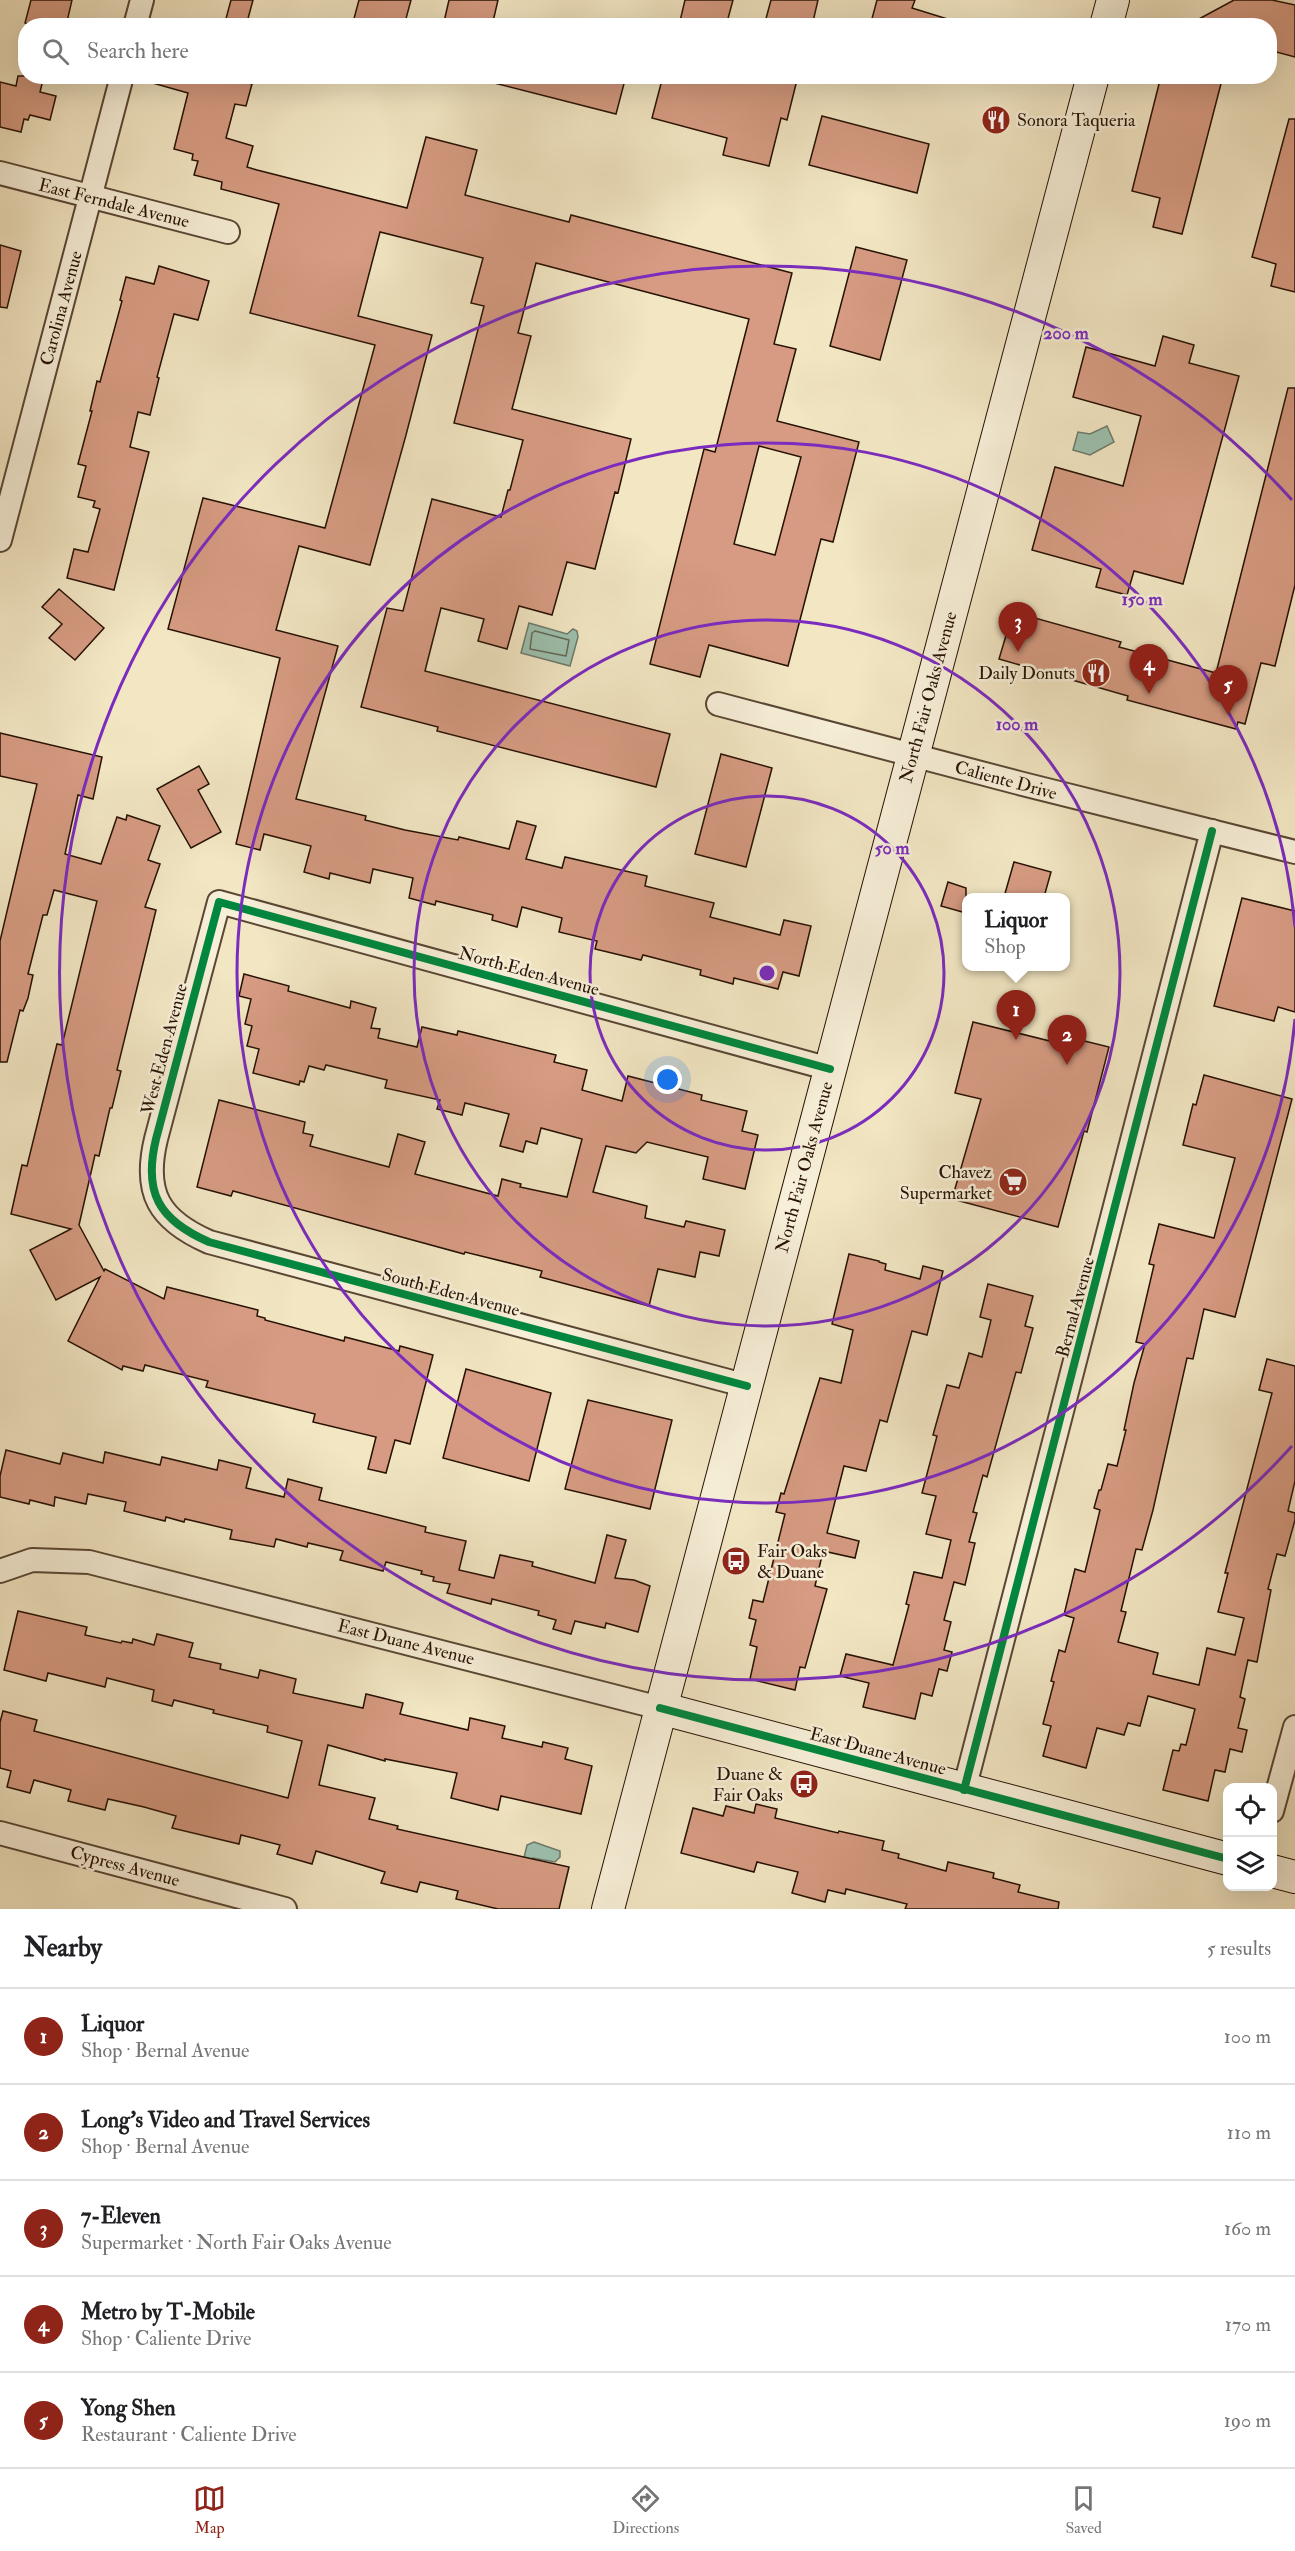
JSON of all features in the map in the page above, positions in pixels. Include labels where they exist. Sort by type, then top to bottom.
[{"type":"main road","points":[[1108,18],[1113,0]]},
{"type":"main road","name":"North Fair Oaks Avenue","points":[[608,1909],[1091,84]]},
{"type":"main road","name":"East Duane Avenue","points":[[660,1708],[1223,1858]]},
{"type":"main road","points":[[1277,1872],[1295,1877]]},
{"type":"street","points":[[137,18],[142,0]]},
{"type":"street","name":"Carolina Avenue","points":[[0,540],[120,84]]},
{"type":"street","name":"East Ferndale Avenue","points":[[0,173],[228,232]]},
{"type":"street","name":"Caliente Drive","points":[[718,704],[1295,852]]},
{"type":"street","name":"Bernal Avenue","points":[[964,1790],[1212,831]]},
{"type":"street","name":"North Eden Avenue","points":[[219,902],[830,1069]]},
{"type":"street","name":"West Eden Avenue","points":[[160,1204],[150,1177],[151,1157],[219,902]]},
{"type":"street","name":"South Eden Avenue","points":[[160,1204],[170,1219],[185,1232],[209,1242],[747,1386]]},
{"type":"street","name":"East Duane Avenue","points":[[0,1571],[32,1560],[89,1562],[660,1708]]},
{"type":"street","points":[[1277,1793],[1295,1727]]},
{"type":"street","name":"Cypress Avenue","points":[[0,1833],[285,1909]]},
{"type":"water","points":[[1107,426],[1114,442],[1090,455],[1073,450],[1078,432],[1090,434]]},
{"type":"water","points":[[529,623],[567,634],[573,629],[577,631],[578,637],[570,666],[521,653]]},
{"type":"water","points":[[534,1842],[560,1851],[560,1857],[555,1862],[533,1858],[523,1862],[527,1845]]},
{"type":"building","points":[[31,0],[72,0],[68,18],[26,18]]},
{"type":"building","points":[[231,0],[253,0],[248,18],[226,18]]},
{"type":"building","points":[[359,0],[411,0],[406,18],[354,18]]},
{"type":"building","points":[[449,0],[498,0],[494,18],[445,18]]},
{"type":"building","points":[[685,0],[733,0],[728,18],[681,18]]},
{"type":"building","points":[[771,0],[818,0],[814,18],[766,18]]},
{"type":"building","points":[[877,0],[915,0],[912,8],[944,18],[872,18]]},
{"type":"building","points":[[1234,0],[1272,0],[1295,5],[1295,57],[1277,52],[1277,18],[1201,18]]},
{"type":"building","points":[[18,76],[18,84],[42,84],[40,92],[56,96],[50,120],[30,115],[28,120],[24,119],[21,132],[0,127],[0,82],[16,86]]},
{"type":"building","points":[[156,84],[252,84],[246,106],[235,104],[226,138],[253,146],[247,167],[257,170],[407,208],[426,137],[477,150],[465,195],[569,222],[571,215],[792,273],[774,344],[796,349],[777,421],[859,442],[833,542],[821,539],[788,666],[709,645],[700,677],[650,664],[704,449],[715,452],[749,319],[536,263],[518,333],[531,336],[512,409],[631,439],[618,493],[615,492],[595,569],[567,562],[552,615],[519,606],[507,649],[478,641],[484,619],[441,608],[425,671],[670,734],[656,787],[437,731],[438,727],[361,707],[387,608],[403,611],[432,499],[501,517],[508,490],[510,490],[523,440],[454,423],[484,306],[471,303],[483,258],[380,232],[358,316],[432,335],[406,435],[370,565],[299,546],[276,630],[338,646],[296,799],[366,816],[365,820],[405,830],[458,840],[459,837],[509,849],[517,821],[536,826],[526,859],[562,868],[565,857],[647,876],[645,886],[714,903],[710,917],[780,935],[784,920],[811,926],[799,976],[783,972],[778,989],[734,978],[733,984],[700,975],[701,970],[643,955],[641,960],[595,949],[597,941],[559,932],[562,918],[522,907],[517,927],[492,920],[493,915],[436,901],[435,905],[409,898],[413,878],[373,869],[370,883],[330,873],[329,879],[304,872],[311,846],[264,834],[260,850],[236,844],[280,658],[168,629],[203,498],[325,528],[375,345],[250,313],[279,204],[221,189],[222,182],[194,175],[198,161],[192,160],[193,154],[174,149],[188,93]],"holes":[[[759,446],[801,457],[775,555],[734,544]]]},
{"type":"building","points":[[498,84],[624,84],[616,114]]},
{"type":"building","points":[[661,84],[796,84],[787,120],[781,118],[769,166],[723,155],[727,138],[652,118]]},
{"type":"building","points":[[1159,84],[1221,84],[1182,234],[1153,227],[1160,198],[1132,191]]},
{"type":"building","points":[[822,116],[929,144],[917,193],[809,165]]},
{"type":"building","points":[[1289,119],[1295,119],[1295,292],[1271,286],[1276,264],[1252,257]]},
{"type":"building","points":[[0,245],[21,251],[7,308],[0,307]]},
{"type":"building","points":[[856,247],[907,260],[880,360],[830,346]]},
{"type":"building","points":[[159,266],[209,281],[198,320],[174,314],[157,377],[159,378],[150,415],[138,412],[130,447],[149,452],[114,590],[67,578],[74,549],[88,552],[100,509],[93,507],[95,501],[78,497],[86,466],[78,464],[92,411],[90,411],[97,381],[100,382],[122,301],[120,300],[126,277],[154,284]]},
{"type":"building","points":[[1163,336],[1194,345],[1189,363],[1239,376],[1183,584],[1134,571],[1127,595],[1096,587],[1101,569],[1032,550],[1055,467],[1123,486],[1141,416],[1073,397],[1086,347],[1155,366]]},
{"type":"building","points":[[1288,388],[1295,388],[1295,585],[1275,666],[1261,663],[1245,724],[1238,722],[1236,729],[1127,700],[1128,696],[999,659],[1013,612],[1121,642],[1119,647],[1216,673]]},
{"type":"building","points":[[59,589],[104,628],[75,660],[49,638],[62,624],[42,607]]},
{"type":"building","points":[[0,733],[102,757],[93,799],[78,795],[65,854],[101,864],[117,817],[126,820],[127,815],[160,826],[148,860],[160,864],[145,907],[156,910],[117,1070],[121,1071],[112,1108],[110,1108],[99,1156],[95,1155],[79,1225],[104,1271],[105,1269],[164,1299],[167,1287],[258,1310],[257,1316],[265,1320],[344,1341],[345,1337],[399,1351],[400,1346],[433,1355],[410,1444],[395,1440],[386,1473],[368,1469],[376,1437],[313,1422],[315,1414],[206,1387],[208,1381],[145,1365],[143,1371],[123,1366],[122,1370],[68,1341],[100,1277],[56,1300],[30,1250],[71,1229],[11,1214],[22,1165],[27,1166],[57,1044],[62,1045],[97,901],[54,890],[47,915],[43,915],[28,974],[33,975],[28,998],[23,1011],[20,1010],[7,1062],[0,1062],[0,941],[37,784],[0,776]]},
{"type":"building","points":[[721,754],[772,768],[746,867],[695,854]]},
{"type":"building","points":[[199,766],[209,784],[198,790],[221,832],[191,848],[157,789]]},
{"type":"building","points":[[1014,862],[1051,872],[1045,893],[1005,893]]},
{"type":"building","points":[[948,882],[966,888],[966,893],[962,893],[962,912],[941,906]]},
{"type":"building","points":[[1242,898],[1295,911],[1295,1012],[1278,1007],[1274,1021],[1214,1006]]},
{"type":"building","points":[[244,974],[289,986],[288,991],[350,1008],[351,1001],[376,1008],[371,1028],[380,1029],[378,1038],[417,1047],[422,1027],[457,1035],[458,1031],[556,1055],[554,1062],[587,1070],[582,1090],[622,1101],[628,1076],[702,1095],[701,1100],[747,1111],[742,1131],[758,1135],[745,1189],[703,1179],[708,1157],[647,1142],[636,1153],[606,1146],[593,1192],[647,1206],[645,1218],[684,1227],[686,1221],[725,1230],[719,1256],[700,1252],[695,1277],[658,1269],[649,1306],[540,1277],[542,1271],[465,1252],[464,1254],[233,1191],[231,1196],[197,1187],[219,1100],[305,1122],[303,1133],[313,1135],[310,1146],[389,1167],[398,1134],[425,1142],[415,1174],[498,1196],[502,1179],[521,1184],[520,1187],[567,1197],[582,1139],[541,1128],[537,1144],[526,1141],[523,1152],[500,1146],[509,1114],[465,1103],[462,1115],[437,1109],[440,1100],[385,1088],[387,1080],[326,1065],[324,1070],[309,1066],[304,1082],[300,1081],[299,1085],[253,1073],[259,1049],[247,1046],[252,1026],[245,1024],[251,999],[239,996]]},
{"type":"building","points":[[973,1022],[1066,1045],[1068,1037],[1109,1047],[1087,1132],[1084,1131],[1058,1227],[952,1199],[981,1099],[955,1093]]},
{"type":"building","points":[[1204,1075],[1292,1099],[1235,1317],[1204,1309],[1193,1359],[1187,1358],[1153,1510],[1142,1550],[1136,1549],[1121,1611],[1126,1612],[1118,1642],[1158,1653],[1153,1674],[1199,1685],[1207,1648],[1235,1655],[1244,1618],[1218,1612],[1228,1573],[1225,1573],[1272,1393],[1259,1390],[1267,1359],[1295,1366],[1295,1481],[1288,1511],[1295,1513],[1295,1520],[1285,1556],[1277,1554],[1268,1589],[1271,1590],[1257,1662],[1248,1660],[1240,1697],[1245,1699],[1238,1728],[1247,1730],[1242,1752],[1230,1749],[1225,1772],[1215,1770],[1208,1801],[1163,1790],[1173,1750],[1179,1751],[1181,1744],[1186,1745],[1195,1709],[1148,1696],[1140,1726],[1128,1723],[1124,1735],[1097,1728],[1086,1768],[1043,1756],[1051,1726],[1043,1724],[1054,1682],[1051,1681],[1059,1650],[1065,1652],[1074,1618],[1064,1615],[1075,1569],[1085,1572],[1100,1510],[1094,1508],[1108,1464],[1117,1466],[1134,1383],[1145,1344],[1136,1342],[1154,1265],[1149,1264],[1159,1224],[1214,1238],[1235,1158],[1183,1145],[1193,1104],[1196,1105]]},
{"type":"building","points":[[849,1254],[879,1261],[886,1264],[885,1270],[920,1279],[923,1266],[943,1271],[927,1335],[912,1331],[887,1422],[880,1420],[866,1471],[844,1466],[827,1533],[859,1541],[855,1558],[823,1551],[815,1586],[827,1589],[805,1668],[800,1667],[795,1690],[750,1679],[757,1647],[750,1645],[756,1620],[749,1618],[753,1600],[763,1602],[785,1514],[776,1512],[781,1493],[784,1494],[820,1378],[841,1383],[853,1330],[832,1324]]},
{"type":"building","points":[[988,1284],[1033,1296],[1025,1326],[1033,1328],[1021,1373],[1016,1372],[987,1477],[983,1475],[973,1512],[977,1513],[969,1542],[975,1543],[965,1585],[954,1582],[944,1620],[951,1622],[944,1650],[952,1652],[947,1671],[939,1669],[932,1696],[921,1693],[915,1719],[863,1707],[869,1683],[840,1676],[846,1654],[893,1665],[909,1605],[906,1604],[914,1572],[942,1578],[951,1540],[926,1534],[936,1496],[922,1493],[937,1436],[933,1435],[947,1385],[959,1388],[969,1353],[982,1357],[991,1320],[980,1317]]},
{"type":"building","points":[[466,1369],[551,1393],[529,1481],[443,1458]]},
{"type":"building","points":[[588,1400],[672,1420],[650,1509],[565,1489]]},
{"type":"building","points":[[6,1450],[60,1464],[63,1453],[103,1463],[105,1452],[160,1465],[162,1457],[217,1470],[219,1460],[251,1468],[246,1488],[284,1497],[288,1479],[322,1488],[319,1500],[426,1527],[425,1532],[466,1541],[459,1570],[494,1578],[500,1555],[533,1562],[532,1566],[595,1583],[607,1535],[626,1540],[615,1578],[634,1580],[650,1586],[638,1632],[606,1623],[605,1628],[575,1621],[571,1634],[553,1629],[556,1620],[538,1615],[539,1611],[492,1599],[491,1604],[447,1593],[450,1584],[433,1581],[434,1577],[421,1574],[422,1571],[386,1562],[383,1571],[340,1560],[343,1551],[308,1543],[307,1547],[276,1539],[274,1547],[230,1539],[232,1530],[185,1519],[184,1522],[166,1517],[165,1521],[124,1511],[126,1502],[88,1494],[86,1504],[55,1497],[54,1506],[30,1500],[29,1504],[0,1497],[0,1476]]},
{"type":"building","points":[[18,1611],[87,1627],[85,1635],[121,1643],[122,1641],[132,1643],[133,1639],[154,1645],[157,1634],[193,1643],[189,1657],[221,1664],[220,1669],[258,1678],[260,1670],[296,1679],[293,1693],[363,1708],[366,1694],[403,1703],[400,1714],[468,1730],[470,1718],[505,1726],[502,1738],[542,1747],[543,1742],[568,1748],[565,1759],[592,1766],[581,1814],[501,1796],[498,1810],[451,1798],[457,1773],[385,1759],[385,1761],[328,1745],[319,1785],[375,1798],[369,1819],[398,1826],[397,1829],[569,1867],[559,1909],[498,1909],[456,1899],[458,1891],[420,1882],[417,1892],[381,1883],[385,1872],[316,1851],[312,1864],[277,1854],[280,1845],[241,1835],[239,1844],[172,1828],[176,1816],[144,1807],[108,1799],[105,1810],[68,1801],[71,1790],[34,1780],[30,1793],[7,1787],[11,1771],[0,1768],[0,1722],[3,1711],[37,1720],[34,1731],[288,1798],[302,1741],[267,1732],[268,1726],[213,1713],[214,1710],[174,1700],[172,1706],[152,1701],[154,1690],[107,1678],[105,1687],[48,1673],[46,1681],[4,1670]]},
{"type":"building","points":[[756,1804],[777,1809],[775,1818],[884,1841],[882,1850],[899,1854],[898,1858],[946,1871],[948,1862],[994,1873],[993,1878],[1020,1885],[1018,1892],[1059,1902],[1058,1909],[905,1909],[907,1904],[846,1889],[845,1894],[828,1890],[825,1902],[792,1893],[798,1872],[757,1862],[754,1872],[681,1853],[693,1808],[723,1816],[726,1806],[754,1813]]},
{"type":"cycle path","points":[[964,1790],[1212,831]]},
{"type":"cycle path","points":[[747,1386],[209,1242],[178,1224],[159,1202],[154,1190],[152,1175],[152,1158],[156,1139],[219,902],[830,1069]]},
{"type":"cycle path","points":[[660,1708],[1223,1858]]},
{"type":"place","name":"Sonora Taqueria","points":[[996,120]]},
{"type":"place","name":"7-Eleven","points":[[1018,652]]},
{"type":"place","name":"Daily Donuts","points":[[1096,673]]},
{"type":"place","name":"Metro by T-Mobile","points":[[1149,694]]},
{"type":"place","name":"Yong Shen","points":[[1228,715]]},
{"type":"place","name":"Liquor","points":[[1016,1040]]},
{"type":"place","name":"Long's Video and Travel Services","points":[[1067,1065]]},
{"type":"place","name":"Chavez Supermarket","points":[[1013,1182]]},
{"type":"place","name":"Fair Oaks & Duane","points":[[736,1561]]},
{"type":"place","name":"Duane & Fair Oaks","points":[[804,1784]]}]
